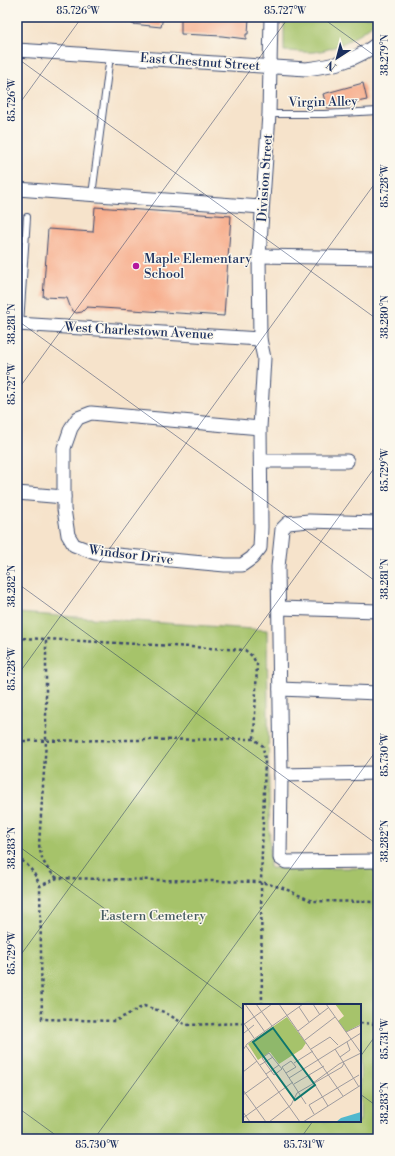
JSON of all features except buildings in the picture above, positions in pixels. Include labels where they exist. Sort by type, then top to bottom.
[{"type":"street","name":"Division Street","points":[[260,338],[259,256],[269,114],[271,17]]},
{"type":"street","name":"East Chestnut Street","points":[[17,50],[306,69],[326,67],[356,58],[378,43]]},
{"type":"street","points":[[17,189],[262,207]]},
{"type":"street","points":[[259,256],[378,258]]},
{"type":"street","name":"West Charlestown Avenue","points":[[18,324],[260,338]]},
{"type":"street","name":"Windsor Drive","points":[[260,338],[264,366],[260,428],[262,461],[260,548],[252,558],[242,564],[176,561],[87,552],[74,545],[68,535],[64,510],[64,448],[66,437],[78,418],[91,413],[260,428]]},
{"type":"street","points":[[262,461],[348,461]]},
{"type":"street","points":[[17,493],[64,497]]},
{"type":"street","points":[[378,523],[309,521],[288,523],[282,529],[279,548],[281,774],[280,858],[286,862],[378,861]]},
{"type":"street","points":[[279,608],[378,611]]},
{"type":"street","points":[[280,689],[378,693]]},
{"type":"street","points":[[281,774],[378,774]]},
{"type":"lane","points":[[92,195],[110,55]]},
{"type":"lane","name":"Virgin Alley","points":[[269,114],[324,114],[378,111]]},
{"type":"lane","points":[[18,324],[27,217]]},
{"type":"path","points":[[17,638],[245,650],[252,656],[257,664],[254,739]]},
{"type":"path","points":[[46,639],[46,742],[39,844],[41,858],[48,870],[57,878]]},
{"type":"path","points":[[17,741],[46,742],[254,739],[263,746],[265,761],[261,882],[262,1004]]},
{"type":"path","points":[[17,857],[28,864],[36,875],[40,886],[42,1019],[115,1021],[144,1006],[164,1012],[186,1025],[243,1023]]},
{"type":"path","points":[[40,886],[57,878],[261,882],[283,888],[312,901],[378,902]]},
{"type":"path","points":[[361,1023],[378,1024]]},
{"type":"green space","points":[[284,17],[378,17],[378,20],[364,31],[341,45],[315,52],[307,52],[284,51]]},
{"type":"green space","name":"Eastern Cemetery","points":[[17,613],[267,630],[270,868],[378,868],[378,1139],[17,1139]]},
{"type":"place","name":"Maple Elementary School","points":[[136,266]]}]
